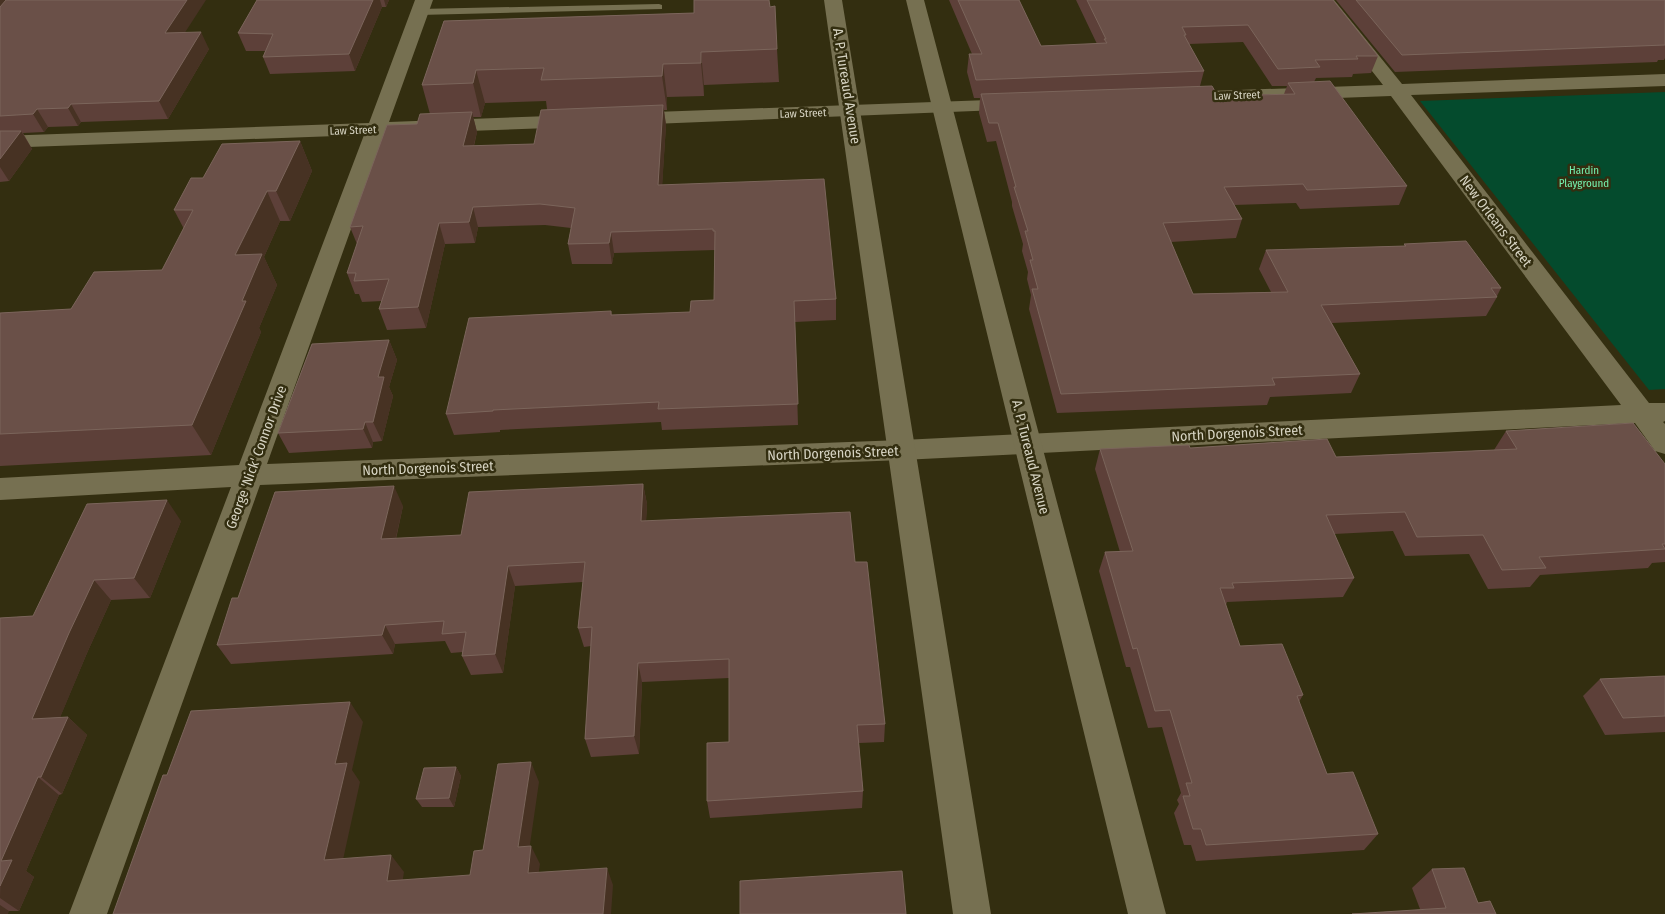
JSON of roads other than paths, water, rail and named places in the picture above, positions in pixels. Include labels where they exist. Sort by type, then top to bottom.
[{"type":"street","name":"A. P. Tureaud Avenue","points":[[834,0],[972,914]]},
{"type":"street","name":"A. P. Tureaud Avenue","points":[[914,0],[1147,914]]},
{"type":"street","name":"New Orleans Street","points":[[1326,0],[1653,413],[1665,444]]},
{"type":"street","name":"George 'Nick' Connor Drive","points":[[88,914],[375,129],[422,6]]},
{"type":"street","name":"Law Street","points":[[1160,98],[1665,80]]},
{"type":"street","name":"Law Street","points":[[0,142],[1032,104]]},
{"type":"street","name":"North Dorgenois Street","points":[[0,489],[249,475],[902,450],[1653,413]]},
{"type":"lane","points":[[422,6],[659,7]]},
{"type":"park label","name":"Hardin Playground","points":[[1584,176]]}]
